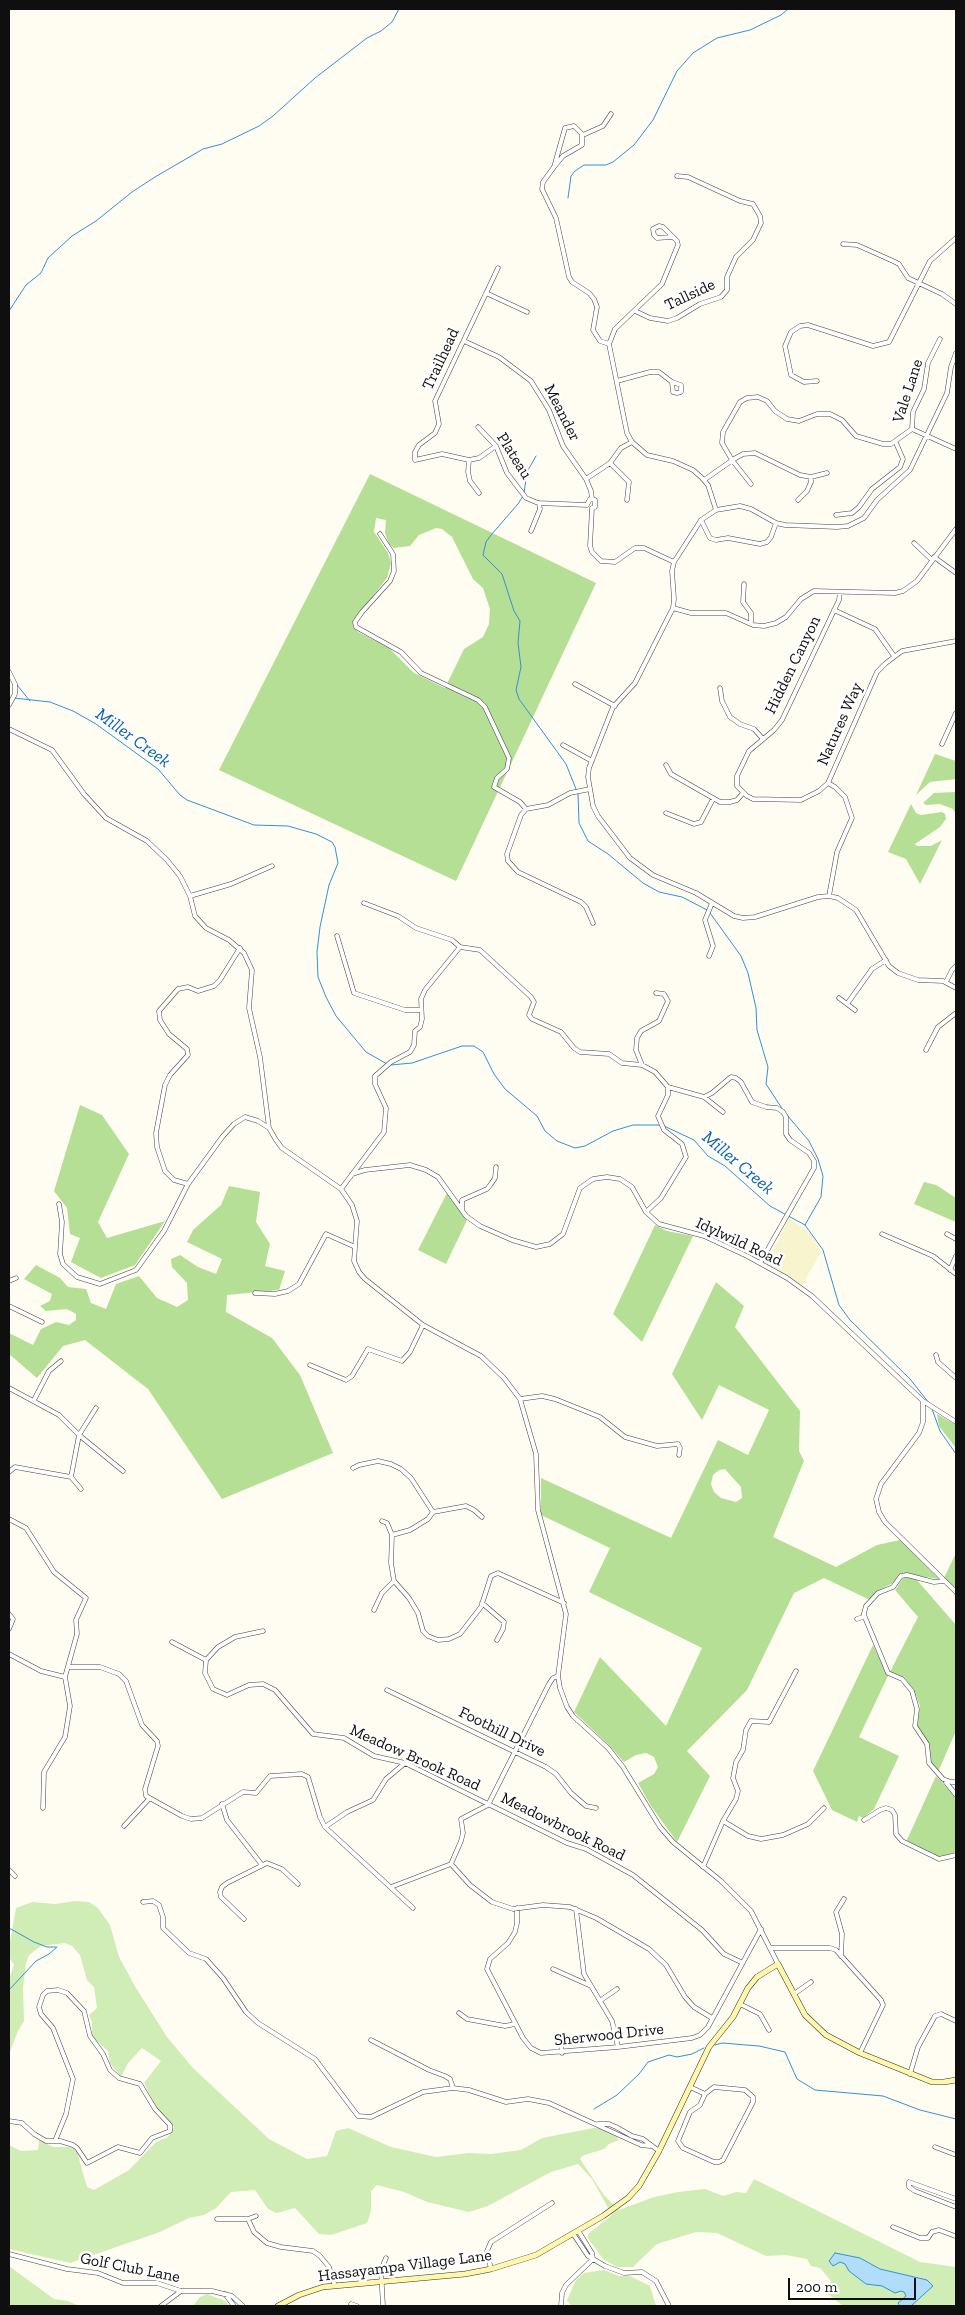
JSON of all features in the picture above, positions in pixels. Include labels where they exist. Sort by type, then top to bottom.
[{"type":"street","points":[[583,136],[603,126],[611,114]]},
{"type":"street","points":[[554,167],[565,128],[574,126],[583,136],[582,145],[563,156],[543,182],[542,190],[556,218],[566,270],[572,282],[589,293],[594,299],[597,307],[593,330],[600,340],[609,344]]},
{"type":"street","name":"Tallside","points":[[635,311],[650,318],[668,321],[677,318],[700,304],[721,297],[727,290],[727,277],[736,257],[753,240],[760,223],[760,216],[752,204],[740,202],[688,177],[677,176]]},
{"type":"street","points":[[672,237],[657,238],[654,235],[653,229],[659,226],[663,227],[672,237],[678,245],[662,284],[615,329],[609,344],[627,433],[632,442],[647,455],[673,461],[693,470],[708,485],[716,510]]},
{"type":"street","points":[[817,381],[804,382],[791,375],[785,346],[791,332],[800,326],[808,325],[873,346],[889,342],[894,337],[930,261],[956,238]]},
{"type":"street","points":[[843,244],[857,245],[899,264],[908,278],[942,294],[956,304]]},
{"type":"street","name":"Trailhead","points":[[469,460],[442,454],[415,460],[415,452],[418,445],[430,438],[437,428],[436,402],[498,268]]},
{"type":"street","points":[[486,293],[527,312]]},
{"type":"street","name":"Meander","points":[[464,340],[499,356],[531,381],[549,410],[564,446],[586,479],[591,490],[592,499],[596,504],[592,508],[590,546],[592,552],[601,561],[615,562],[635,548],[644,548],[674,562]]},
{"type":"street","name":"Vale Lane","points":[[751,484],[732,460],[722,443],[723,432],[740,402],[747,398],[758,397],[766,401],[775,411],[787,419],[798,421],[817,414],[830,414],[842,420],[856,436],[883,444],[896,443],[912,429],[913,412],[924,389],[928,363],[940,340]]},
{"type":"street","points":[[956,354],[951,367],[947,393],[910,470],[877,500],[864,518],[855,523],[837,527],[785,525],[776,523],[751,508],[740,506],[716,510],[701,520],[674,562],[672,571],[673,608],[635,683],[614,706],[588,777],[598,816],[630,858],[653,875],[696,893],[734,916],[755,917],[818,897],[829,896],[847,902],[856,910],[886,960],[898,974],[908,978],[946,982],[956,988]]},
{"type":"street","points":[[616,381],[650,372],[659,372],[672,382]]},
{"type":"street","name":"Plateau","points":[[478,427],[496,446],[512,480],[526,498],[540,503]]},
{"type":"street","points":[[912,429],[956,448]]},
{"type":"street","points":[[586,479],[610,463],[621,448],[632,442]]},
{"type":"street","points":[[836,515],[852,513],[872,489],[900,467],[903,459],[896,443]]},
{"type":"street","points":[[479,493],[470,481],[468,472],[469,460],[479,458],[496,446]]},
{"type":"street","points":[[704,480],[743,454],[756,453],[800,475],[811,477],[827,473]]},
{"type":"street","points":[[610,463],[629,482],[627,500]]},
{"type":"street","points":[[798,500],[807,491],[811,477]]},
{"type":"street","points":[[587,505],[592,499]]},
{"type":"street","points":[[531,531],[540,509],[540,503],[587,505],[592,508]]},
{"type":"street","points":[[701,520],[710,538],[716,540],[728,538],[760,544],[767,542],[771,537],[776,523]]},
{"type":"street","points":[[673,608],[691,613],[726,613],[764,626],[776,623],[786,617],[807,594],[814,591],[895,593],[904,591],[916,581],[956,528]]},
{"type":"street","points":[[380,534],[393,554],[394,571],[390,581],[355,622],[356,626],[401,652],[421,673],[478,700],[485,707],[509,758],[507,770],[497,778],[494,787],[520,802],[526,809]]},
{"type":"street","points":[[914,543],[933,559],[956,573]]},
{"type":"street","points":[[744,584],[742,602],[751,613],[751,623]]},
{"type":"street","name":"Hidden Canyon","points":[[743,794],[738,786],[737,776],[749,751],[774,730],[782,720],[834,610],[840,592]]},
{"type":"street","points":[[834,610],[875,629],[894,656]]},
{"type":"street","name":"Natures Way","points":[[743,794],[753,799],[801,800],[819,791],[828,783],[877,672],[902,651],[956,641]]},
{"type":"street","points":[[9,672],[15,684],[15,694],[9,705]]},
{"type":"street","points":[[575,684],[614,706]]},
{"type":"street","points":[[720,688],[722,700],[730,717],[740,724],[754,729],[763,739]]},
{"type":"street","points":[[942,744],[956,714]]},
{"type":"street","points":[[9,729],[52,750],[84,794],[106,818],[146,841],[167,860],[180,876],[190,896],[195,916],[206,928],[229,940],[244,953],[252,970],[248,1008],[260,1057],[269,1128]]},
{"type":"street","points":[[563,745],[592,762]]},
{"type":"street","points":[[666,765],[671,774],[720,802],[737,800],[743,794]]},
{"type":"street","points":[[828,783],[846,798],[852,818],[838,852],[829,896]]},
{"type":"street","points":[[590,789],[570,793],[559,801],[548,805],[526,809],[521,815],[509,847],[508,861],[518,872],[581,902],[586,907],[593,923]]},
{"type":"street","points":[[666,813],[694,824],[701,822],[713,799]]},
{"type":"street","points":[[190,896],[231,884],[272,866]]},
{"type":"street","points":[[709,956],[712,946],[705,920],[712,903]]},
{"type":"street","points":[[364,904],[398,916],[416,928],[452,940],[460,947],[480,950],[531,997],[534,1002],[529,1014],[532,1019],[560,1032],[580,1052],[609,1054],[622,1063],[642,1066],[655,1072],[668,1087],[704,1097],[723,1112]]},
{"type":"street","points":[[337,936],[354,993],[405,1010],[420,1010]]},
{"type":"street","points":[[341,1189],[384,1132],[386,1108],[376,1084],[375,1076],[391,1062],[410,1052],[414,1045],[415,1031],[420,1027],[422,1019],[420,1010],[421,999],[425,990],[460,947]]},
{"type":"street","points":[[188,1184],[174,1180],[165,1171],[157,1147],[156,1133],[165,1085],[170,1075],[188,1055],[187,1048],[169,1034],[160,1020],[159,1011],[178,989],[188,987],[198,991],[214,986],[220,980],[240,948]]},
{"type":"street","points":[[847,1004],[872,969],[886,960]]},
{"type":"street","points":[[946,982],[956,966]]},
{"type":"street","points":[[642,1066],[636,1050],[637,1038],[641,1031],[659,1021],[668,1001],[664,994],[656,993]]},
{"type":"street","points":[[839,998],[855,1010]]},
{"type":"street","points":[[926,1050],[938,1027],[956,1013]]},
{"type":"street","points":[[704,1097],[731,1078],[736,1078],[741,1082],[752,1102],[758,1105],[777,1108],[783,1112],[786,1117],[786,1134],[790,1140],[809,1153],[814,1161],[814,1168],[760,1263]]},
{"type":"street","points":[[646,1212],[661,1198],[686,1157],[682,1144],[664,1130],[658,1116],[668,1095],[668,1087]]},
{"type":"street","points":[[58,1204],[62,1222],[60,1254],[63,1264],[76,1277],[100,1284],[136,1270],[164,1231],[188,1184],[223,1136],[234,1124],[245,1118],[258,1120],[269,1128],[282,1148],[341,1189],[352,1205],[356,1221],[354,1261],[359,1272],[423,1325],[481,1356],[504,1378],[520,1399],[536,1454],[538,1510],[564,1604],[565,1628],[558,1676],[566,1707],[613,1754],[666,1834],[733,1892],[751,1911],[772,1948],[778,1964],[805,2015],[826,2035],[910,2074],[932,2082],[956,2080]]},
{"type":"street","name":"Idylwild Road","points":[[352,1174],[383,1167],[410,1165],[426,1170],[438,1177],[462,1210],[480,1226],[512,1240],[536,1247],[550,1244],[563,1234],[580,1188],[593,1180],[607,1176],[620,1179],[632,1187],[646,1212],[659,1224],[704,1236],[760,1263],[812,1296],[923,1401],[956,1422]]},
{"type":"street","points":[[462,1210],[462,1200],[491,1184],[495,1178],[496,1167]]},
{"type":"street","points":[[255,1293],[275,1294],[288,1291],[299,1284],[326,1234],[354,1246]]},
{"type":"street","points":[[882,1234],[933,1256],[956,1274]]},
{"type":"street","points":[[947,1234],[956,1239]]},
{"type":"street","points":[[950,1270],[956,1256]]},
{"type":"street","points":[[9,1281],[16,1278]]},
{"type":"street","points":[[9,1306],[42,1322]]},
{"type":"street","points":[[310,1365],[346,1380],[352,1376],[368,1349],[402,1361],[410,1352],[423,1325]]},
{"type":"street","points":[[936,1355],[938,1362],[956,1378]]},
{"type":"street","points":[[34,1400],[49,1371],[61,1361]]},
{"type":"street","points":[[9,1388],[59,1415],[79,1435],[123,1471]]},
{"type":"street","points":[[520,1399],[542,1396],[554,1399],[600,1417],[625,1437],[657,1446],[678,1444],[680,1448],[678,1454]]},
{"type":"street","points":[[923,1401],[923,1422],[919,1433],[881,1484],[876,1499],[879,1512],[885,1522],[956,1592]]},
{"type":"street","points":[[70,1477],[79,1435],[96,1408]]},
{"type":"street","points":[[353,1468],[359,1464],[378,1461],[402,1469],[411,1478],[433,1512]]},
{"type":"street","points":[[9,1472],[16,1467],[70,1477],[81,1488]]},
{"type":"street","points":[[392,1535],[410,1530],[428,1519],[433,1512],[466,1506],[482,1517]]},
{"type":"street","points":[[9,1519],[26,1528],[54,1572],[86,1598],[76,1620],[77,1634],[65,1677],[70,1706],[65,1737],[44,1772],[43,1808]]},
{"type":"street","points":[[382,1521],[387,1523],[392,1535],[391,1563],[394,1581],[409,1598],[418,1613],[423,1631],[428,1636],[438,1640],[460,1634],[482,1603],[491,1576],[498,1573],[564,1604]]},
{"type":"street","points":[[944,1581],[934,1582],[907,1575],[901,1576],[892,1587],[878,1592],[866,1606],[864,1615],[888,1673],[902,1679],[912,1691],[917,1709],[915,1726],[927,1744],[929,1764],[956,1795]]},
{"type":"street","points":[[374,1610],[382,1592],[394,1581]]},
{"type":"street","points":[[482,1603],[504,1622],[503,1629],[497,1640]]},
{"type":"street","points":[[9,1614],[12,1619],[9,1629]]},
{"type":"street","points":[[857,1619],[864,1615]]},
{"type":"street","points":[[172,1642],[206,1660],[218,1647],[235,1637],[263,1631]]},
{"type":"street","points":[[9,1654],[41,1671],[65,1677]]},
{"type":"street","name":"Meadow Brook Road","points":[[206,1660],[205,1672],[213,1689],[227,1695],[249,1685],[263,1684],[275,1690],[313,1734],[344,1738],[374,1756],[405,1764],[488,1805]]},
{"type":"street","points":[[68,1667],[100,1667],[119,1674],[126,1681],[142,1725],[157,1741],[158,1746],[144,1789],[146,1796],[150,1799],[191,1819],[202,1818],[243,1792],[256,1793],[270,1776],[305,1775],[308,1777],[320,1817],[325,1827],[413,1908]]},
{"type":"street","points":[[703,1867],[723,1821],[736,1799],[738,1791],[733,1778],[736,1762],[743,1750],[746,1730],[751,1721],[770,1722],[796,1671]]},
{"type":"street","points":[[391,1887],[451,1864],[463,1833],[461,1819],[488,1805],[549,1684],[553,1678],[558,1676]]},
{"type":"street","name":"Foothill Drive","points":[[387,1690],[556,1774],[571,1793],[586,1806],[596,1808]]},
{"type":"street","points":[[325,1827],[347,1812],[368,1804],[386,1779],[405,1764]]},
{"type":"street","points":[[943,1779],[956,1782]]},
{"type":"street","points":[[124,1826],[150,1799]]},
{"type":"street","points":[[222,1804],[227,1820],[262,1865]]},
{"type":"street","name":"Meadowbrook Road","points":[[488,1805],[567,1843],[586,1849],[632,1874],[702,1930],[724,1954],[743,1963]]},
{"type":"street","points":[[723,1821],[748,1836],[762,1839],[783,1835],[808,1824],[824,1808]]},
{"type":"street","points":[[864,1820],[880,1810],[886,1808],[892,1810],[895,1815],[896,1834],[902,1841],[939,1859],[956,1855]]},
{"type":"street","points":[[451,1864],[484,1897],[503,1906],[517,1908],[543,1905],[576,1909],[596,1918],[661,1958],[685,1997],[694,2006],[712,2018]]},
{"type":"street","points":[[244,1919],[221,1897],[222,1887],[227,1883],[262,1865],[277,1865],[298,1884]]},
{"type":"street","points":[[9,1870],[15,1876]]},
{"type":"street","points":[[841,1956],[842,1934],[836,1912],[844,1899]]},
{"type":"street","points":[[143,1902],[153,1900],[159,1905],[163,1917],[163,1928],[189,1953],[206,1959],[223,1978],[246,2012],[258,2023],[315,2059],[358,2116],[371,2117],[423,2092],[453,2088],[469,2090],[506,2102],[544,2101],[595,2124],[609,2124],[625,2135],[643,2139],[659,2151]]},
{"type":"street","name":"Sherwood Drive","points":[[517,1908],[517,1924],[514,1932],[508,1943],[490,1959],[487,1966],[514,2024],[531,2048],[541,2053],[562,2053],[692,2038],[705,2031],[761,1929]]},
{"type":"street","points":[[576,1909],[584,1974],[612,2021],[618,2047]]},
{"type":"street","points":[[772,1948],[830,1948],[841,1956],[881,2000],[883,2006],[860,2052]]},
{"type":"street","name":"Hassayampa Village Lane","points":[[278,2306],[299,2295],[323,2287],[465,2274],[491,2269],[536,2255],[577,2233],[610,2212],[639,2186],[659,2151],[709,2047],[733,2017],[748,1988],[757,1977],[778,1964]]},
{"type":"street","points":[[552,1969],[591,1986]]},
{"type":"street","points":[[794,1994],[811,1982]]},
{"type":"street","points":[[601,2000],[617,1989]]},
{"type":"street","points":[[9,2121],[22,2123],[34,2134],[46,2141],[67,2142],[77,2148],[87,2163],[118,2147],[140,2153],[152,2138],[168,2133],[170,2126],[155,2110],[140,2084],[119,2078],[110,2070],[103,2054],[90,2036],[88,2021],[82,2007],[72,1996],[55,1990],[44,1993],[40,2002],[39,2011],[53,2028],[73,2084],[64,2121],[55,2141]]},
{"type":"street","points":[[740,2004],[760,2014],[769,2030]]},
{"type":"street","points":[[459,2013],[467,2019],[505,2026],[514,2024]]},
{"type":"street","points":[[910,2074],[918,2047],[935,2016],[941,2014],[956,2021]]},
{"type":"street","points":[[560,2038],[562,2053]]},
{"type":"street","points":[[371,2040],[429,2070],[445,2076],[450,2080],[453,2088]]},
{"type":"street","points":[[690,2086],[704,2094]]},
{"type":"street","points":[[714,2087],[745,2090],[752,2097],[753,2102],[724,2160],[719,2162],[683,2148],[678,2141],[690,2112],[700,2105],[704,2094],[714,2087]]},
{"type":"street","points":[[935,2147],[956,2155]]},
{"type":"street","points":[[956,2199],[909,2182],[909,2187],[915,2191],[956,2207]]},
{"type":"street","points":[[491,2269],[487,2251],[491,2242],[552,2203]]},
{"type":"street","points":[[217,2219],[248,2219],[256,2216]]},
{"type":"street","points":[[248,2219],[254,2232],[267,2243],[281,2248],[313,2251],[320,2256],[329,2267],[335,2286]]},
{"type":"street","points":[[893,2227],[920,2238],[928,2238],[932,2232],[939,2230],[955,2236],[956,2231]]},
{"type":"street","points":[[577,2233],[593,2259],[619,2272],[637,2272],[648,2275],[660,2285],[669,2306]]},
{"type":"street","name":"Golf Club Lane","points":[[9,2254],[67,2269],[98,2273],[123,2283],[157,2283],[181,2291],[208,2290],[225,2294],[238,2300],[243,2306]]},
{"type":"street","points":[[383,2306],[381,2270],[386,2258]]},
{"type":"street","points":[[561,2306],[562,2293],[566,2285],[593,2259]]},
{"type":"street","points":[[161,2306],[181,2291]]},
{"type":"street","points":[[225,2294],[233,2305],[238,2300]]},
{"type":"street","points":[[351,2304],[357,2306]]},
{"type":"shaded area","points":[[788,1218],[812,1236],[821,1252],[802,1286],[767,1264],[769,1255],[779,1240]]},
{"type":"green space","points":[[370,474],[596,583],[456,881],[219,770]],"holes":[[[376,518],[386,520],[385,533],[389,544],[394,548],[410,546],[419,535],[436,528],[442,529],[452,537],[473,579],[483,588],[490,609],[489,624],[483,637],[464,649],[445,688],[414,673],[389,648],[358,632],[353,627],[354,620],[387,578],[391,563],[388,553],[374,532]]]},
{"type":"green space","points":[[935,754],[956,761],[956,779],[930,782],[916,795]]},
{"type":"green space","points":[[956,792],[956,814],[953,809],[940,804],[926,805],[923,803],[934,793]]},
{"type":"green space","points":[[911,804],[916,813],[921,815],[942,812],[945,814],[946,819],[940,827],[915,844],[917,846],[931,846],[942,840],[920,884],[906,859],[888,852]]},
{"type":"green space","points":[[80,1105],[102,1115],[129,1154],[98,1222],[107,1238],[165,1221],[135,1265],[101,1278],[71,1262],[80,1238],[70,1234],[67,1208],[54,1191]]},
{"type":"green space","points":[[924,1182],[936,1185],[956,1198],[956,1222],[914,1204]]},
{"type":"green space","points":[[229,1186],[260,1192],[256,1222],[270,1244],[265,1266],[285,1271],[279,1290],[227,1295],[226,1312],[272,1338],[300,1375],[333,1453],[222,1499],[148,1389],[85,1340],[63,1346],[37,1378],[9,1354],[9,1333],[33,1345],[41,1329],[56,1322],[69,1325],[76,1320],[76,1314],[66,1309],[46,1311],[40,1306],[50,1301],[52,1294],[24,1279],[36,1265],[60,1278],[68,1287],[86,1289],[91,1303],[106,1309],[116,1284],[139,1276],[157,1298],[177,1307],[188,1300],[187,1283],[172,1267],[171,1259],[180,1255],[198,1267],[216,1274],[222,1259],[187,1242],[193,1230],[221,1205]]},
{"type":"green space","points":[[447,1193],[467,1220],[446,1264],[418,1250]]},
{"type":"green space","points":[[655,1225],[667,1231],[693,1236],[642,1342],[613,1314]]},
{"type":"green space","points":[[716,1282],[744,1306],[735,1327],[800,1411],[799,1451],[804,1461],[773,1537],[836,1567],[877,1545],[900,1540],[939,1579],[901,1573],[893,1583],[877,1591],[870,1600],[824,1578],[794,1593],[747,1690],[687,1751],[710,1776],[677,1842],[651,1806],[638,1783],[654,1774],[658,1767],[654,1757],[646,1753],[636,1755],[624,1762],[574,1712],[600,1657],[666,1726],[702,1648],[589,1592],[610,1548],[541,1515],[541,1478],[671,1538],[718,1440],[748,1455],[769,1410],[719,1385],[702,1420],[672,1374]],"holes":[[[725,1469],[741,1487],[742,1498],[736,1502],[721,1498],[714,1492],[711,1484],[713,1475],[719,1470]]]},
{"type":"green space","points":[[937,1414],[956,1425],[956,1448],[939,1426]]},
{"type":"green space","points":[[956,1553],[956,1589],[944,1578]]},
{"type":"green space","points":[[903,1578],[916,1579],[956,1625],[956,1731],[938,1772],[931,1763],[928,1743],[917,1726],[920,1706],[914,1690],[904,1677],[890,1672],[918,1617],[895,1590]]},
{"type":"green space","points":[[873,1645],[888,1676],[859,1737],[899,1756],[874,1809],[863,1818],[859,1816],[857,1822],[832,1810],[813,1771]]},
{"type":"green space","points":[[936,1776],[956,1797],[956,1852],[939,1857],[906,1842]]},
{"type":"green space","points":[[76,1901],[89,1902],[98,1908],[110,1925],[119,1957],[136,1988],[167,2037],[193,2068],[269,2139],[307,2159],[327,2156],[336,2131],[348,2128],[391,2147],[436,2157],[469,2153],[491,2154],[521,2150],[542,2138],[599,2127],[613,2132],[619,2140],[609,2144],[604,2149],[582,2156],[580,2159],[604,2195],[619,2210],[654,2197],[678,2192],[705,2189],[723,2196],[736,2192],[746,2193],[754,2179],[920,2262],[956,2267],[956,2306],[843,2306],[828,2294],[826,2290],[831,2281],[820,2268],[811,2266],[807,2259],[786,2255],[766,2256],[717,2233],[696,2232],[657,2244],[633,2267],[617,2267],[603,2259],[588,2238],[588,2234],[612,2215],[592,2179],[578,2164],[551,2172],[488,2206],[469,2212],[427,2202],[404,2192],[377,2185],[371,2191],[371,2211],[367,2223],[331,2235],[319,2234],[295,2208],[277,2213],[268,2209],[255,2190],[231,2192],[216,2208],[204,2215],[189,2218],[160,2232],[70,2263],[9,2249],[9,2145],[21,2151],[38,2150],[39,2140],[53,2147],[71,2147],[77,2152],[87,2187],[94,2190],[129,2170],[156,2142],[168,2137],[174,2127],[157,2109],[144,2083],[161,2061],[142,2048],[128,2063],[121,2077],[110,2063],[108,2051],[92,2037],[92,2022],[89,2015],[97,2008],[94,1987],[87,1980],[80,1955],[72,1946],[65,1943],[41,1946],[29,1955],[26,1963],[23,1988],[24,2021],[9,2054],[9,1979],[14,1965],[9,1957],[9,1948],[16,1908],[32,1902],[55,1904]]},
{"type":"green space","points":[[9,2266],[54,2299],[68,2301],[79,2306],[9,2306]]},
{"type":"green space","points":[[604,2270],[619,2276],[630,2276],[650,2286],[656,2306],[571,2306],[567,2300],[576,2280],[584,2273]]},
{"type":"green space","points":[[207,2294],[225,2301],[230,2306],[193,2306],[200,2297]]},
{"type":"water","points":[[835,2253],[860,2258],[880,2269],[927,2280],[933,2286],[911,2306],[900,2306],[898,2303],[906,2296],[904,2292],[895,2293],[882,2286],[866,2284],[849,2271],[845,2264],[840,2262],[833,2266],[829,2261]]},
{"type":"waterway","points":[[9,311],[26,285],[41,273],[48,258],[72,236],[96,221],[132,192],[155,177],[203,149],[222,144],[259,126],[273,116],[315,78],[367,38],[381,31],[392,22],[399,9]]},
{"type":"waterway","points":[[568,198],[571,176],[575,171],[584,165],[606,165],[613,162],[634,145],[653,120],[677,71],[693,53],[717,38],[750,30],[781,15],[788,9]]},
{"type":"waterway","points":[[524,493],[527,472],[536,456]]},
{"type":"waterway","points":[[523,496],[486,542],[483,555],[502,574],[514,611],[520,621],[518,643],[521,667],[516,690],[519,699],[566,764],[578,794],[579,823],[588,841],[608,854],[643,883],[659,892],[682,897],[707,910]]},
{"type":"waterway","points":[[17,685],[30,701]]},
{"type":"waterway","name":"Miller Creek","points":[[14,698],[50,702],[73,711],[96,724],[158,769],[180,795],[187,800],[254,825],[288,826],[316,834],[332,842],[335,847],[338,863],[329,885],[320,927],[317,952],[318,977],[336,1016],[366,1052],[387,1064]]},
{"type":"waterway","points":[[710,913],[741,956],[748,973],[756,1008],[757,1030],[768,1067],[766,1084],[783,1110]]},
{"type":"waterway","name":"Miller Creek","points":[[391,1065],[412,1063],[462,1046],[474,1046],[483,1052],[494,1074],[505,1089],[537,1116],[545,1131],[557,1141],[575,1148],[585,1146],[613,1131],[633,1125],[661,1125]]},
{"type":"waterway","points":[[787,1115],[809,1141],[818,1159],[823,1176],[821,1197],[805,1225]]},
{"type":"waterway","name":"Miller Creek","points":[[664,1126],[694,1140],[708,1156],[725,1166],[770,1206],[805,1225],[823,1250],[839,1305],[850,1320],[910,1379],[929,1403]]},
{"type":"waterway","name":"Miller Creek","points":[[932,1409],[940,1431],[956,1454]]},
{"type":"waterway","points":[[9,1928],[34,1942],[47,1947],[56,1947]]},
{"type":"waterway","points":[[9,1990],[36,1961],[57,1947]]},
{"type":"waterway","points":[[715,2045],[722,2043],[759,2046],[785,2052],[797,2079],[815,2090],[883,2096],[920,2110],[956,2119]]},
{"type":"waterway","points":[[594,2109],[617,2095],[639,2074],[648,2062],[669,2055],[677,2057],[692,2054],[704,2048]]}]
